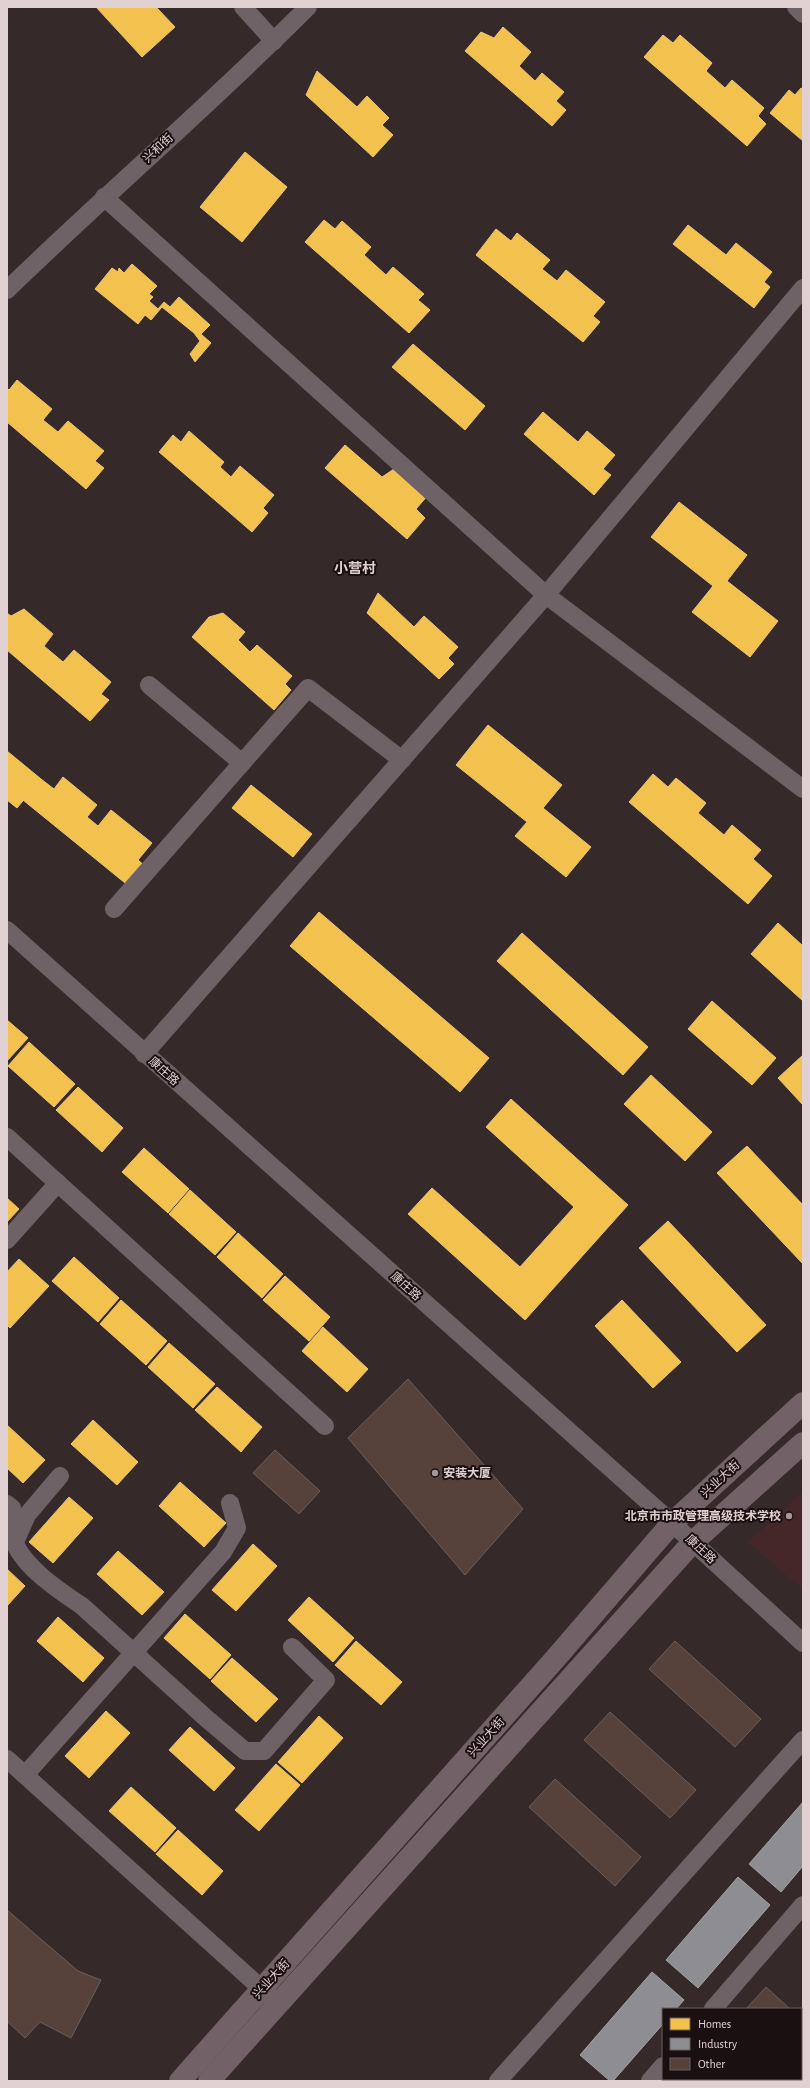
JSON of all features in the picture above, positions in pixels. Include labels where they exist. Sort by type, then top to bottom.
[{"type":"main road","name":"兴业大街","points":[[209,2081],[270,1996],[672,1523],[803,1403]]},
{"type":"main road","name":"兴业大街","points":[[180,2081],[270,1996],[693,1542],[803,1444]]},
{"type":"street","points":[[243,7],[274,41]]},
{"type":"street","name":"兴和街","points":[[7,290],[104,197],[274,41],[308,7]]},
{"type":"street","points":[[796,7],[803,14]]},
{"type":"street","points":[[104,197],[546,595],[803,788]]},
{"type":"street","points":[[144,1054],[546,595],[803,288]]},
{"type":"street","points":[[149,685],[242,763]]},
{"type":"street","points":[[114,909],[308,688],[402,760]]},
{"type":"street","name":"康庄路","points":[[7,930],[144,1054],[672,1523],[803,1643]]},
{"type":"street","points":[[7,1137],[325,1426]]},
{"type":"street","points":[[7,1240],[58,1183]]},
{"type":"street","points":[[15,1543],[27,1515],[60,1476]]},
{"type":"street","points":[[25,1775],[223,1552],[237,1528],[230,1503]]},
{"type":"street","points":[[7,1504],[12,1508],[12,1536],[22,1556],[60,1591],[82,1606],[206,1719],[245,1751],[264,1751],[326,1680],[292,1647]]},
{"type":"street","points":[[498,2081],[803,1740]]},
{"type":"street","points":[[7,1759],[270,1996]]},
{"type":"street","points":[[714,2008],[803,1905]]},
{"type":"street","points":[[650,2081],[662,2067]]},
{"type":"shaded area","name":"北京市市政管理高级技术学校","points":[[803,1491],[803,1590],[748,1542]]},
{"type":"building: Homes","points":[[96,7],[156,7],[175,27],[142,57]]},
{"type":"building: Homes","points":[[503,27],[531,52],[519,66],[535,81],[542,73],[564,92],[556,101],[566,110],[552,126],[465,51],[481,32],[494,38]]},
{"type":"building: Homes","points":[[663,35],[673,43],[680,35],[712,63],[706,71],[725,88],[732,80],[764,108],[758,116],[766,124],[747,146],[644,57]]},
{"type":"building: Homes","points":[[317,71],[357,107],[367,96],[389,118],[382,125],[393,135],[373,157],[306,95]]},
{"type":"building: Homes","points":[[801,88],[803,89],[803,141],[770,113],[789,90],[795,95]]},
{"type":"building: Homes","points":[[245,152],[287,187],[242,242],[200,207]]},
{"type":"building: Homes","points":[[324,220],[335,229],[342,221],[371,247],[364,255],[386,275],[393,267],[424,294],[418,300],[430,310],[409,333],[305,242]]},
{"type":"building: Homes","points":[[688,225],[726,255],[736,243],[772,272],[764,282],[770,287],[754,308],[673,244]]},
{"type":"building: Homes","points":[[496,229],[511,241],[517,233],[550,260],[542,269],[557,281],[566,270],[605,302],[593,316],[600,322],[583,342],[476,255]]},
{"type":"building: Homes","points":[[132,264],[157,286],[149,294],[153,297],[149,301],[158,309],[164,302],[170,307],[179,297],[210,325],[201,334],[211,343],[195,362],[190,354],[200,341],[194,333],[162,307],[151,320],[145,315],[138,324],[95,289],[112,268],[118,272],[119,268],[124,273]]},
{"type":"building: Homes","points":[[413,344],[485,406],[465,430],[392,367]]},
{"type":"building: Homes","points":[[17,380],[52,409],[43,420],[58,432],[68,421],[104,451],[95,461],[104,468],[86,489],[7,422],[7,388],[9,390]]},
{"type":"building: Homes","points":[[543,412],[578,442],[587,431],[615,455],[603,469],[611,475],[594,495],[524,434]]},
{"type":"building: Homes","points":[[189,431],[224,462],[220,467],[231,477],[240,466],[274,495],[263,508],[268,513],[252,532],[159,452],[173,435],[181,442]]},
{"type":"building: Homes","points":[[345,445],[382,477],[397,467],[429,494],[416,509],[425,518],[407,539],[325,468]]},
{"type":"building: Homes","points":[[679,502],[747,555],[727,581],[778,621],[750,657],[692,612],[713,586],[651,537]]},
{"type":"building: Homes","points":[[378,593],[414,627],[424,616],[458,647],[448,658],[454,664],[439,679],[367,613]]},
{"type":"building: Homes","points":[[24,609],[53,634],[44,646],[63,662],[74,650],[111,682],[101,694],[109,700],[90,721],[7,650],[7,613],[11,616]]},
{"type":"building: Homes","points":[[223,613],[245,632],[238,640],[250,652],[257,645],[292,676],[285,684],[291,690],[274,710],[192,637],[209,617]]},
{"type":"building: Homes","points":[[488,725],[562,785],[543,808],[591,847],[566,877],[515,836],[527,822],[456,765]]},
{"type":"building: Homes","points":[[7,751],[41,779],[17,808],[7,800]]},
{"type":"building: Homes","points":[[653,774],[668,787],[676,778],[706,803],[698,813],[724,835],[732,825],[761,850],[753,859],[772,876],[748,904],[629,802]]},
{"type":"building: Homes","points":[[63,777],[97,805],[87,817],[98,826],[111,810],[152,843],[138,860],[146,867],[130,887],[23,800],[41,779],[54,789]]},
{"type":"building: Homes","points":[[251,785],[312,834],[293,857],[232,808]]},
{"type":"building: Homes","points":[[319,912],[489,1058],[460,1092],[290,946]]},
{"type":"building: Homes","points":[[778,923],[803,946],[803,1001],[751,954]]},
{"type":"building: Homes","points":[[522,933],[648,1047],[623,1075],[497,961]]},
{"type":"building: Homes","points":[[712,1001],[776,1058],[752,1085],[688,1029]]},
{"type":"building: Homes","points":[[7,1020],[28,1038],[7,1061]]},
{"type":"building: Homes","points":[[29,1042],[75,1084],[54,1107],[8,1066]]},
{"type":"building: Homes","points":[[803,1055],[803,1105],[778,1078]]},
{"type":"building: Homes","points":[[651,1075],[712,1132],[685,1161],[624,1104]]},
{"type":"building: Homes","points":[[78,1087],[123,1128],[102,1152],[56,1110]]},
{"type":"building: Homes","points":[[511,1099],[628,1205],[525,1320],[408,1214],[432,1188],[520,1267],[574,1207],[486,1127]]},
{"type":"building: Homes","points":[[747,1146],[803,1205],[803,1264],[717,1173]]},
{"type":"building: Homes","points":[[144,1148],[189,1189],[168,1213],[122,1172]]},
{"type":"building: Homes","points":[[190,1190],[236,1232],[215,1255],[169,1214]]},
{"type":"building: Homes","points":[[7,1198],[19,1209],[7,1222]]},
{"type":"building: Homes","points":[[668,1221],[766,1325],[737,1352],[639,1248]]},
{"type":"building: Homes","points":[[238,1233],[283,1274],[262,1298],[217,1257]]},
{"type":"building: Homes","points":[[74,1257],[119,1298],[98,1322],[52,1281]]},
{"type":"building: Homes","points":[[19,1259],[49,1286],[10,1328],[7,1325],[7,1272]]},
{"type":"building: Homes","points":[[285,1276],[330,1317],[309,1341],[263,1300]]},
{"type":"building: Homes","points":[[121,1300],[167,1341],[146,1365],[100,1324]]},
{"type":"building: Homes","points":[[622,1300],[681,1362],[653,1388],[595,1326]]},
{"type":"building: Homes","points":[[323,1327],[368,1369],[347,1392],[302,1351]]},
{"type":"building: Homes","points":[[169,1343],[215,1384],[193,1408],[148,1367]]},
{"type":"building: Homes","points":[[217,1387],[262,1427],[241,1452],[195,1410]]},
{"type":"building: Homes","points":[[93,1420],[138,1462],[117,1485],[71,1444]]},
{"type":"building: Homes","points":[[7,1425],[45,1460],[23,1483],[7,1468]]},
{"type":"building: Homes","points":[[180,1482],[226,1523],[204,1547],[159,1506]]},
{"type":"building: Homes","points":[[69,1497],[93,1518],[53,1563],[29,1542]]},
{"type":"building: Homes","points":[[253,1544],[277,1566],[236,1611],[212,1590]]},
{"type":"building: Homes","points":[[118,1551],[164,1592],[142,1615],[97,1574]]},
{"type":"building: Homes","points":[[7,1569],[25,1586],[7,1606]]},
{"type":"building: Homes","points":[[309,1597],[354,1638],[333,1662],[288,1620]]},
{"type":"building: Homes","points":[[185,1614],[231,1655],[210,1679],[164,1638]]},
{"type":"building: Homes","points":[[58,1617],[104,1658],[83,1682],[37,1641]]},
{"type":"building: Homes","points":[[356,1641],[402,1682],[381,1705],[335,1665]]},
{"type":"building: Homes","points":[[232,1658],[278,1699],[256,1722],[211,1681]]},
{"type":"building: Homes","points":[[106,1711],[130,1733],[89,1778],[65,1756]]},
{"type":"building: Homes","points":[[319,1716],[343,1738],[302,1783],[278,1762]]},
{"type":"building: Homes","points":[[190,1727],[235,1768],[214,1791],[169,1750]]},
{"type":"building: Homes","points":[[276,1764],[300,1785],[259,1831],[235,1810]]},
{"type":"building: Homes","points":[[131,1787],[176,1828],[155,1852],[109,1811]]},
{"type":"building: Homes","points":[[178,1830],[223,1871],[202,1895],[156,1854]]},
{"type":"building: Industry","points":[[803,1802],[803,1866],[781,1892],[749,1864]]},
{"type":"building: Industry","points":[[738,1877],[770,1905],[698,1988],[666,1960]]},
{"type":"building: Industry","points":[[652,1972],[684,2000],[677,2008],[662,2008],[662,2025],[613,2081],[610,2081],[580,2055]]},
{"type":"building: Other","name":"安装大厦","points":[[408,1379],[523,1509],[465,1575],[348,1438]]},
{"type":"building: Other","points":[[275,1450],[320,1491],[299,1514],[253,1473]]},
{"type":"building: Other","points":[[675,1641],[761,1719],[735,1747],[649,1669]]},
{"type":"building: Other","points":[[610,1712],[696,1790],[670,1818],[584,1740]]},
{"type":"building: Other","points":[[555,1779],[641,1857],[615,1886],[529,1807]]},
{"type":"building: Other","points":[[7,1910],[78,1971],[101,1980],[71,2038],[40,2022],[25,2038],[7,2021]]},
{"type":"building: Other","points":[[766,1987],[789,2008],[747,2008]]},
{"type":"building: Other","points":[[802,2020],[803,2021],[802,2072]]},
{"type":"place","name":"安装大厦","points":[[435,1473]]},
{"type":"place","name":"北京市市政管理高级技术学校","points":[[789,1516]]},
{"type":"district","name":"小营村","points":[[355,569]]}]
